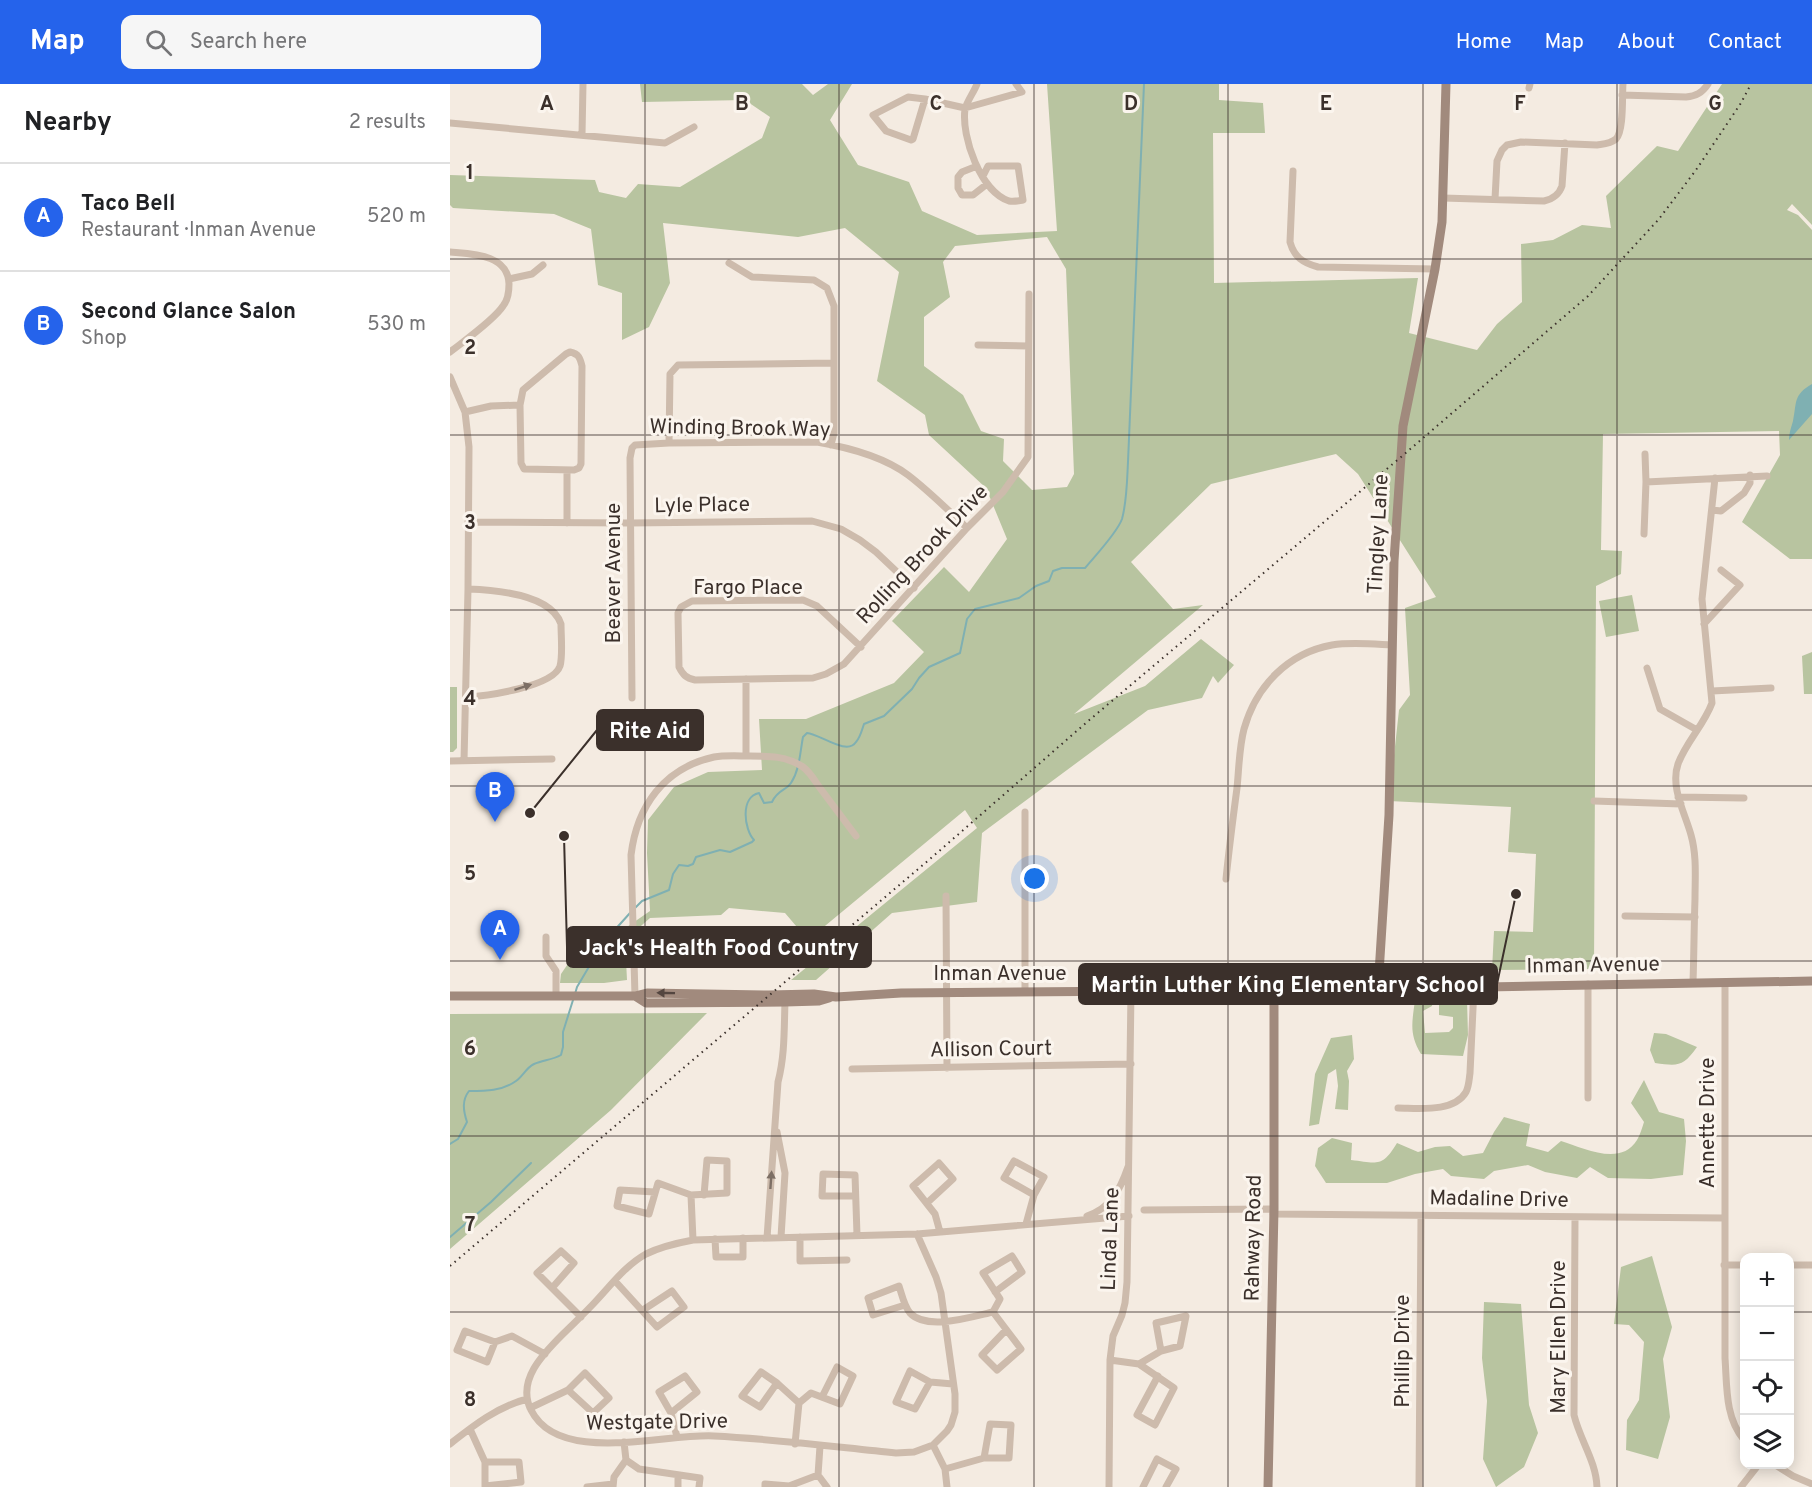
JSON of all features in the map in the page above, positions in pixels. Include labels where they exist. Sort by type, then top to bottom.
[{"type":"main road","name":"Tingley Lane","points":[[1378,989],[1389,815],[1394,561],[1403,426],[1442,222],[1446,84]]},
{"type":"main road","name":"Inman Avenue","points":[[450,996],[635,996],[647,993],[814,994],[836,997],[947,992],[1378,989],[1812,981]]},
{"type":"main road","name":"Rahway Road","points":[[1268,1487],[1274,1212],[1274,989]]},
{"type":"main road","name":"Inman Avenue","points":[[635,996],[646,1003],[819,1001],[836,997]]},
{"type":"street","points":[[582,135],[583,84]]},
{"type":"street","points":[[977,84],[965,108],[970,150],[977,166],[987,184],[992,190],[1008,201],[1023,200],[1018,166],[988,166],[983,176]]},
{"type":"street","points":[[925,99],[913,139],[910,140],[886,131],[873,115],[908,97],[925,99],[965,108],[1022,92],[1016,84]]},
{"type":"street","points":[[1495,199],[1497,161],[1507,145],[1521,142],[1597,145],[1614,140],[1620,129],[1623,84]]},
{"type":"street","points":[[1622,95],[1695,96],[1702,92],[1708,84]]},
{"type":"street","points":[[450,123],[665,143],[694,127]]},
{"type":"street","points":[[1443,198],[1544,201],[1556,196],[1562,186],[1565,143]]},
{"type":"street","points":[[977,166],[962,172],[958,177],[958,188],[962,195],[973,195],[987,184]]},
{"type":"street","points":[[1293,171],[1290,242],[1293,251],[1306,264],[1318,267],[1434,269]]},
{"type":"street","points":[[450,252],[481,255],[493,259],[509,279],[507,300],[500,311],[450,352]]},
{"type":"street","points":[[729,263],[752,277],[814,280],[827,288],[834,306],[834,433],[831,445]]},
{"type":"street","points":[[509,279],[532,274],[543,265]]},
{"type":"street","name":"Rolling Brook Drive","points":[[679,667],[682,674],[695,680],[813,678],[844,664],[861,646],[967,528],[1003,492],[1028,457],[1029,294]]},
{"type":"street","points":[[978,345],[1028,346]]},
{"type":"street","points":[[570,352],[580,357],[582,366],[582,460],[579,468],[527,470],[522,468],[520,405],[523,390],[566,354],[570,352]]},
{"type":"street","points":[[669,443],[670,374],[678,365],[834,363]]},
{"type":"street","points":[[450,376],[465,412],[469,447],[464,761]]},
{"type":"street","points":[[465,412],[491,406],[520,405]]},
{"type":"street","name":"Winding Brook Way","points":[[632,448],[638,444],[669,443],[817,442],[831,445],[856,451],[906,474],[967,528]]},
{"type":"street","name":"Beaver Avenue","points":[[632,448],[630,458],[632,698]]},
{"type":"street","points":[[1644,534],[1645,454]]},
{"type":"street","points":[[567,470],[567,523]]},
{"type":"street","points":[[1712,510],[1721,510],[1744,494],[1750,483],[1750,476]]},
{"type":"street","points":[[1646,482],[1767,476]]},
{"type":"street","points":[[1693,982],[1696,859],[1692,836],[1680,801],[1677,779],[1678,765],[1712,703],[1702,599],[1715,478]]},
{"type":"street","name":"Lyle Place","points":[[468,522],[812,521],[841,529],[860,540],[914,588]]},
{"type":"street","points":[[1704,624],[1740,585],[1721,570]]},
{"type":"street","points":[[466,697],[500,694],[549,679],[561,664],[561,624],[553,611],[529,598],[492,590],[468,588]]},
{"type":"street","name":"Fargo Place","points":[[679,667],[678,613],[681,607],[692,601],[803,600],[817,606],[861,646]]},
{"type":"street","points":[[1226,879],[1244,730],[1259,694],[1275,674],[1288,663],[1317,649],[1351,644],[1392,645]]},
{"type":"street","points":[[1647,668],[1660,709],[1697,730]]},
{"type":"street","points":[[746,680],[746,756]]},
{"type":"street","points":[[1712,691],[1771,688]]},
{"type":"street","points":[[635,996],[631,855],[633,843],[643,811],[651,797],[675,773],[696,762],[716,757],[775,756],[795,762],[803,766],[856,836]]},
{"type":"street","points":[[450,761],[552,759]]},
{"type":"street","points":[[1594,801],[1744,798]]},
{"type":"street","points":[[1025,992],[1026,812]]},
{"type":"street","points":[[946,896],[947,1068]]},
{"type":"street","points":[[1625,916],[1695,917]]},
{"type":"street","points":[[546,937],[546,956],[556,971],[556,996]]},
{"type":"street","name":"Annette Drive","points":[[1725,982],[1725,1358],[1728,1404],[1732,1419],[1740,1433]]},
{"type":"street","points":[[1588,984],[1588,1098]]},
{"type":"street","points":[[1398,1108],[1444,1106],[1464,1095],[1470,1073],[1473,987]]},
{"type":"street","name":"Linda Lane","points":[[1109,1487],[1110,1360],[1113,1336],[1125,1303],[1129,1216],[1131,991]]},
{"type":"street","points":[[767,1238],[778,1082],[784,1048],[785,1002]]},
{"type":"street","name":"Allison Court","points":[[852,1069],[1131,1064]]},
{"type":"street","points":[[776,1124],[785,1173],[781,1237]]},
{"type":"street","points":[[655,1192],[620,1190],[617,1206],[649,1214],[658,1183],[691,1195],[704,1195],[727,1193],[726,1161],[707,1160],[704,1195]]},
{"type":"street","points":[[1026,1224],[1034,1195],[1044,1177],[1014,1161],[1004,1178],[1034,1195]]},
{"type":"street","points":[[1063,1220],[1090,1216],[1107,1206],[1121,1187],[1130,1162]]},
{"type":"street","points":[[927,1203],[953,1179],[939,1163],[913,1185],[934,1214],[940,1232]]},
{"type":"street","points":[[855,1196],[822,1196],[823,1174],[855,1175],[857,1235]]},
{"type":"street","points":[[691,1195],[693,1240]]},
{"type":"street","name":"Madaline Drive","points":[[1144,1210],[1420,1216],[1724,1218]]},
{"type":"street","name":"Westgate Drive","points":[[933,1445],[901,1454],[713,1436],[624,1442],[578,1442],[561,1437],[542,1426],[527,1399],[529,1377],[536,1363],[615,1281],[644,1255],[670,1245],[693,1240],[715,1239],[917,1234],[1129,1216]]},
{"type":"street","name":"Phillip Drive","points":[[1419,1487],[1420,1216]]},
{"type":"street","name":"Mary Ellen Drive","points":[[1575,1218],[1574,1415],[1577,1428],[1597,1475],[1597,1487]]},
{"type":"street","points":[[917,1234],[940,1293],[956,1401],[953,1419],[947,1431],[933,1445],[945,1469],[947,1487]]},
{"type":"street","points":[[800,1237],[801,1261],[848,1260]]},
{"type":"street","points":[[715,1239],[716,1257],[743,1257],[743,1238]]},
{"type":"street","points":[[552,1288],[574,1263],[561,1251],[537,1273],[552,1288],[581,1317]]},
{"type":"street","points":[[993,1312],[1000,1299],[995,1292],[983,1273],[1012,1256],[1023,1272],[995,1292]]},
{"type":"street","points":[[1724,1265],[1740,1265]]},
{"type":"street","points":[[1794,1265],[1812,1265]]},
{"type":"street","points":[[615,1281],[657,1327],[684,1307],[672,1291],[643,1310]]},
{"type":"street","points":[[905,1305],[873,1315],[868,1298],[899,1286],[908,1311],[917,1319],[944,1322],[993,1312]]},
{"type":"street","points":[[993,1312],[1021,1349],[997,1371],[982,1355],[1006,1330]]},
{"type":"street","points":[[1139,1364],[1161,1351],[1180,1346],[1186,1316],[1156,1323],[1161,1351]]},
{"type":"street","points":[[495,1342],[487,1362],[457,1350],[465,1331],[495,1342],[512,1336],[545,1354]]},
{"type":"street","points":[[1110,1360],[1139,1364],[1158,1376],[1174,1388],[1155,1425],[1137,1415],[1158,1376]]},
{"type":"street","points":[[795,1443],[799,1403],[811,1393],[840,1404],[853,1376],[837,1367],[822,1397]]},
{"type":"street","points":[[930,1382],[915,1408],[896,1402],[910,1371],[930,1382],[953,1384]]},
{"type":"street","points":[[777,1383],[760,1407],[742,1396],[761,1372],[777,1383],[799,1403]]},
{"type":"street","points":[[530,1408],[568,1390],[585,1373],[609,1398],[593,1413],[568,1390]]},
{"type":"street","points":[[671,1413],[697,1392],[685,1376],[659,1392],[671,1413],[677,1437]]},
{"type":"street","points":[[450,1444],[510,1404],[527,1399]]},
{"type":"street","points":[[945,1469],[984,1458],[1009,1458],[1011,1425],[990,1424],[984,1458]]},
{"type":"street","points":[[470,1429],[485,1462],[485,1486],[521,1482],[519,1462],[485,1462]]},
{"type":"street","points":[[587,1487],[613,1486],[614,1478],[626,1460],[624,1442]]},
{"type":"street","points":[[820,1446],[818,1475],[827,1487]]},
{"type":"street","points":[[1143,1487],[1157,1459],[1176,1469],[1166,1487]]},
{"type":"street","points":[[626,1460],[639,1468],[700,1478],[699,1487]]},
{"type":"street","points":[[1741,1487],[1755,1469]]},
{"type":"street","points":[[1782,1469],[1812,1484]]},
{"type":"street","points":[[678,1475],[678,1487]]},
{"type":"street","points":[[765,1487],[765,1484],[789,1486],[818,1475]]},
{"type":"green space","points":[[640,84],[802,84],[813,95],[828,84],[852,84],[830,120],[858,165],[909,182],[922,211],[977,235],[1057,231],[1047,84],[1219,84],[1219,100],[1263,103],[1265,133],[1213,133],[1214,283],[1418,278],[1409,333],[1477,350],[1497,324],[1522,302],[1521,244],[1553,240],[1582,225],[1611,228],[1606,196],[1657,146],[1678,151],[1722,84],[1812,84],[1812,225],[1792,204],[1787,210],[1798,215],[1812,230],[1812,559],[1790,559],[1742,522],[1780,455],[1779,431],[1603,434],[1601,550],[1622,551],[1621,574],[1596,586],[1594,969],[1492,970],[1494,931],[1533,932],[1536,854],[1508,852],[1511,807],[1389,801],[1399,710],[1410,695],[1405,608],[1436,597],[1358,474],[1336,454],[1211,484],[1131,562],[1173,609],[1203,605],[1074,714],[1145,686],[1201,639],[1234,665],[1218,683],[1213,676],[1202,698],[1148,710],[982,833],[977,902],[892,913],[816,980],[791,980],[977,828],[965,810],[808,940],[785,913],[729,908],[721,915],[650,918],[625,940],[627,980],[604,983],[560,983],[561,974],[593,927],[624,929],[650,911],[648,820],[674,787],[708,772],[762,770],[759,719],[806,719],[894,683],[924,652],[892,621],[944,567],[969,592],[1007,539],[986,488],[929,435],[925,415],[877,381],[899,272],[845,228],[798,237],[663,223],[670,283],[649,327],[622,340],[622,293],[598,285],[591,229],[554,214],[453,208],[450,205],[450,175],[595,180],[599,192],[626,198],[638,184],[680,187],[762,138],[770,117],[745,100],[642,102]],"holes":[[[1047,237],[1066,269],[1074,474],[1067,487],[1032,490],[1003,461],[1004,439],[981,431],[963,395],[924,366],[924,317],[950,297],[943,262],[955,246]]]},
{"type":"green space","points":[[1632,595],[1639,631],[1606,637],[1599,601]]},
{"type":"green space","points":[[1812,652],[1812,694],[1804,694],[1802,656]]},
{"type":"green space","points":[[450,687],[457,687],[457,748],[453,752],[450,752]]},
{"type":"green space","points":[[1433,997],[1432,1006],[1423,1011],[1425,1033],[1449,1032],[1453,1028],[1453,1017],[1439,1015],[1439,997],[1467,1000],[1468,1035],[1463,1056],[1421,1054],[1417,1047],[1412,1028],[1415,1000]]},
{"type":"green space","points":[[707,1013],[611,1110],[450,1249],[450,1014]]},
{"type":"green space","points":[[1654,1033],[1666,1034],[1697,1047],[1684,1062],[1679,1064],[1655,1063],[1650,1050]]},
{"type":"green space","points":[[1352,1035],[1354,1059],[1347,1071],[1348,1110],[1335,1109],[1338,1086],[1336,1069],[1328,1074],[1319,1124],[1309,1126],[1315,1074],[1331,1038]]},
{"type":"green space","points":[[1644,1080],[1659,1112],[1684,1119],[1686,1141],[1683,1175],[1651,1179],[1608,1178],[1590,1167],[1577,1178],[1545,1172],[1528,1165],[1494,1171],[1484,1179],[1451,1176],[1443,1169],[1415,1174],[1387,1183],[1326,1183],[1315,1166],[1318,1148],[1332,1138],[1352,1143],[1351,1160],[1373,1163],[1387,1157],[1397,1143],[1418,1152],[1450,1146],[1463,1156],[1483,1153],[1504,1117],[1530,1124],[1526,1146],[1548,1152],[1561,1141],[1590,1151],[1621,1153],[1637,1140],[1644,1122],[1631,1103]]},
{"type":"green space","points":[[1652,1256],[1672,1327],[1663,1359],[1670,1417],[1658,1459],[1626,1450],[1627,1420],[1639,1400],[1644,1342],[1629,1325],[1614,1324],[1621,1267]]},
{"type":"green space","points":[[1484,1302],[1521,1304],[1529,1405],[1538,1433],[1524,1467],[1496,1487],[1483,1459],[1487,1401],[1482,1358]]},
{"type":"water","points":[[1812,384],[1812,414],[1789,440],[1797,400],[1802,392]]},
{"type":"waterway","points":[[634,909],[642,901],[669,890],[673,874],[679,865],[688,866],[693,864],[696,857],[720,850],[730,852],[754,840],[746,821],[746,807],[749,800],[759,793],[764,803],[772,802],[789,786],[798,766],[803,737],[807,733],[840,746],[852,746],[859,738],[864,724],[884,716],[912,689],[929,667],[960,653],[967,619],[975,609],[1019,598],[1036,586],[1049,581],[1053,571],[1062,568],[1085,568],[1116,531],[1124,512],[1127,483],[1144,84]]},
{"type":"waterway","points":[[575,994],[603,943],[630,913]]},
{"type":"waterway","points":[[450,1144],[458,1139],[467,1122],[464,1105],[469,1091],[505,1087],[516,1081],[534,1064],[561,1055],[563,1032],[573,1000]]},
{"type":"waterway","points":[[450,1237],[491,1202],[531,1163]]},
{"type":"railway","points":[[450,1266],[1588,296],[1659,219],[1696,170],[1741,103],[1751,84]]},
{"type":"place","name":"Rite Aid","points":[[530,813]]},
{"type":"place","name":"Second Glance Salon","points":[[495,822]]},
{"type":"place","name":"Jack's Health Food Country","points":[[564,836]]},
{"type":"place","name":"Martin Luther King Elementary School","points":[[1516,894]]},
{"type":"place","name":"Taco Bell","points":[[500,960]]}]
